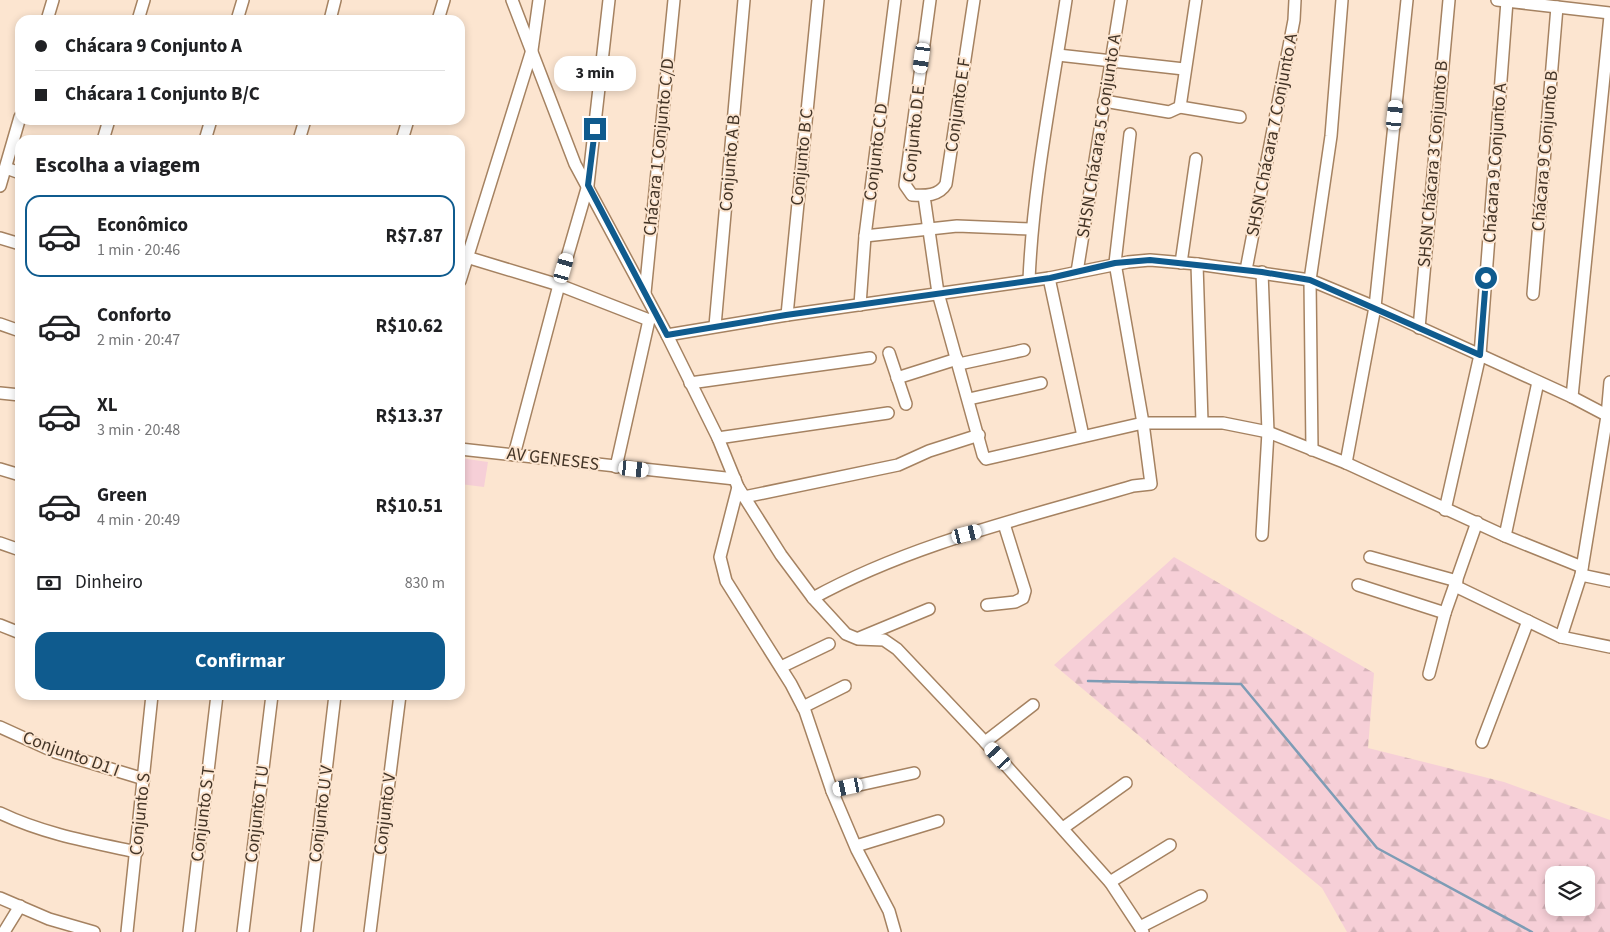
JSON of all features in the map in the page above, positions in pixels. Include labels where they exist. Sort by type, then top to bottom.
[{"type":"street","points":[[48,15],[53,0]]},
{"type":"street","points":[[140,15],[144,0]]},
{"type":"street","points":[[238,15],[243,0]]},
{"type":"street","points":[[331,15],[335,0]]},
{"type":"street","points":[[440,15],[444,0]]},
{"type":"street","points":[[512,0],[575,164],[645,293],[653,317],[667,335],[718,438],[739,488],[781,555],[813,598],[846,634],[858,639],[884,640],[897,649],[1063,828],[1110,882],[1142,930],[1200,896]]},
{"type":"street","points":[[465,250],[532,50],[539,0]]},
{"type":"street","points":[[514,455],[559,285],[588,185],[609,0]]},
{"type":"street","name":"Chácara 1 Conjunto C/D","points":[[645,293],[674,0]]},
{"type":"street","name":"Conjunto A B","points":[[715,326],[744,0]]},
{"type":"street","name":"Conjunto B C","points":[[786,315],[818,0]]},
{"type":"street","name":"Conjunto C D","points":[[860,305],[866,236],[895,0]]},
{"type":"street","name":"Conjunto D E","points":[[924,196],[912,196],[905,185],[930,0]]},
{"type":"street","name":"Conjunto E F","points":[[924,196],[939,192],[946,184],[974,0]]},
{"type":"street","points":[[1029,280],[1031,229],[1038,172],[1066,0]]},
{"type":"street","name":"SHSN Chácara 5 Conjunto A","points":[[1077,272],[1121,0]]},
{"type":"street","points":[[1180,108],[1184,69],[1196,0]]},
{"type":"street","name":"SHSN Chácara 7 Conjunto A","points":[[1246,270],[1293,30],[1296,0]]},
{"type":"street","points":[[1312,450],[1310,280],[1331,136],[1342,0]]},
{"type":"street","points":[[1346,463],[1375,307],[1407,0]]},
{"type":"street","name":"SHSN Chácara 3 Conjunto B","points":[[1419,328],[1449,0]]},
{"type":"street","points":[[1509,1],[1557,7],[1579,5],[1610,15],[1572,397]]},
{"type":"street","name":"Chácara 9 Conjunto A","points":[[1446,510],[1480,355],[1509,1]]},
{"type":"street","name":"Chácara 9 Conjunto B","points":[[1533,294],[1557,7]]},
{"type":"street","points":[[1058,55],[1184,69]]},
{"type":"street","points":[[1104,102],[1169,112],[1180,108],[1240,117]]},
{"type":"street","points":[[813,598],[848,579],[916,551],[1133,486],[1151,484],[1143,422],[1115,263],[1130,134]]},
{"type":"street","points":[[0,186],[15,135]]},
{"type":"street","points":[[1181,263],[1196,159]]},
{"type":"street","points":[[6,168],[15,171]]},
{"type":"street","points":[[924,196],[938,293],[969,398],[983,455],[986,459],[1143,422],[1223,423],[1268,432],[1346,463],[1582,571],[1610,581]]},
{"type":"street","points":[[866,236],[977,226],[1031,229]]},
{"type":"street","points":[[0,238],[15,242]]},
{"type":"street","points":[[465,257],[559,285],[653,317]]},
{"type":"street","points":[[667,335],[786,315],[1050,278],[1115,263],[1150,260],[1197,264],[1310,280],[1375,307],[1572,397],[1608,417]]},
{"type":"street","points":[[1197,264],[1202,422]]},
{"type":"street","points":[[1262,272],[1268,432],[1262,535]]},
{"type":"street","points":[[1050,278],[1083,436]]},
{"type":"street","points":[[616,467],[653,317]]},
{"type":"street","points":[[0,324],[15,329]]},
{"type":"street","points":[[897,378],[958,362],[1024,350]]},
{"type":"street","points":[[889,353],[906,404]]},
{"type":"street","points":[[690,383],[870,358]]},
{"type":"street","points":[[1505,536],[1538,382]]},
{"type":"street","points":[[1561,637],[1582,571],[1608,417],[1610,382]]},
{"type":"street","points":[[969,398],[1041,383]]},
{"type":"street","points":[[0,393],[15,394]]},
{"type":"street","points":[[718,438],[888,413]]},
{"type":"street","name":"AV GENESES","points":[[465,449],[616,467],[739,488],[898,465],[929,451],[979,435]]},
{"type":"street","points":[[0,469],[15,474]]},
{"type":"street","points":[[739,488],[722,544],[721,566],[726,581],[781,668],[803,707],[832,791],[856,846],[888,911],[895,932]]},
{"type":"street","points":[[1429,674],[1445,613],[1477,522]]},
{"type":"street","points":[[987,605],[1015,602],[1023,598],[1025,591],[1004,524]]},
{"type":"street","points":[[0,543],[15,548]]},
{"type":"street","points":[[1370,556],[1456,584],[1561,637],[1610,647]]},
{"type":"street","points":[[1358,585],[1445,613]]},
{"type":"street","points":[[858,639],[930,608]]},
{"type":"street","points":[[1482,742],[1528,621]]},
{"type":"street","points":[[0,625],[15,632]]},
{"type":"street","points":[[781,668],[829,644]]},
{"type":"street","points":[[803,707],[845,686]]},
{"type":"street","name":"Conjunto S","points":[[127,932],[137,852],[152,700]]},
{"type":"street","name":"Conjunto S T","points":[[189,932],[216,700]]},
{"type":"street","name":"Conjunto T U","points":[[243,932],[271,700]]},
{"type":"street","name":"Conjunto U V","points":[[307,932],[334,700]]},
{"type":"street","name":"Conjunto V","points":[[370,932],[399,700]]},
{"type":"street","points":[[985,742],[1033,705]]},
{"type":"street","name":"Conjunto D1 I","points":[[0,727],[55,752],[144,779]]},
{"type":"street","points":[[832,791],[914,773]]},
{"type":"street","points":[[1063,828],[1126,783]]},
{"type":"street","points":[[0,813],[25,825],[65,837],[137,852]]},
{"type":"street","points":[[856,846],[938,821]]},
{"type":"street","points":[[1110,882],[1170,845]]},
{"type":"street","points":[[0,898],[77,930],[94,932]]},
{"type":"street","points":[[4,932],[20,906]]},
{"type":"green space","points":[[465,459],[488,462],[484,487],[465,485]]},
{"type":"green space","points":[[1174,557],[1374,673],[1368,748],[1504,782],[1610,820],[1610,932],[1347,932],[1322,888],[1054,665]]},
{"type":"waterway","points":[[1088,681],[1241,684],[1377,848],[1532,932]]},
{"type":"route","points":[[595,129],[588,185],[667,335],[786,315],[1050,278],[1115,263],[1150,260],[1262,272],[1310,280],[1375,307],[1480,355],[1486,278]]}]
